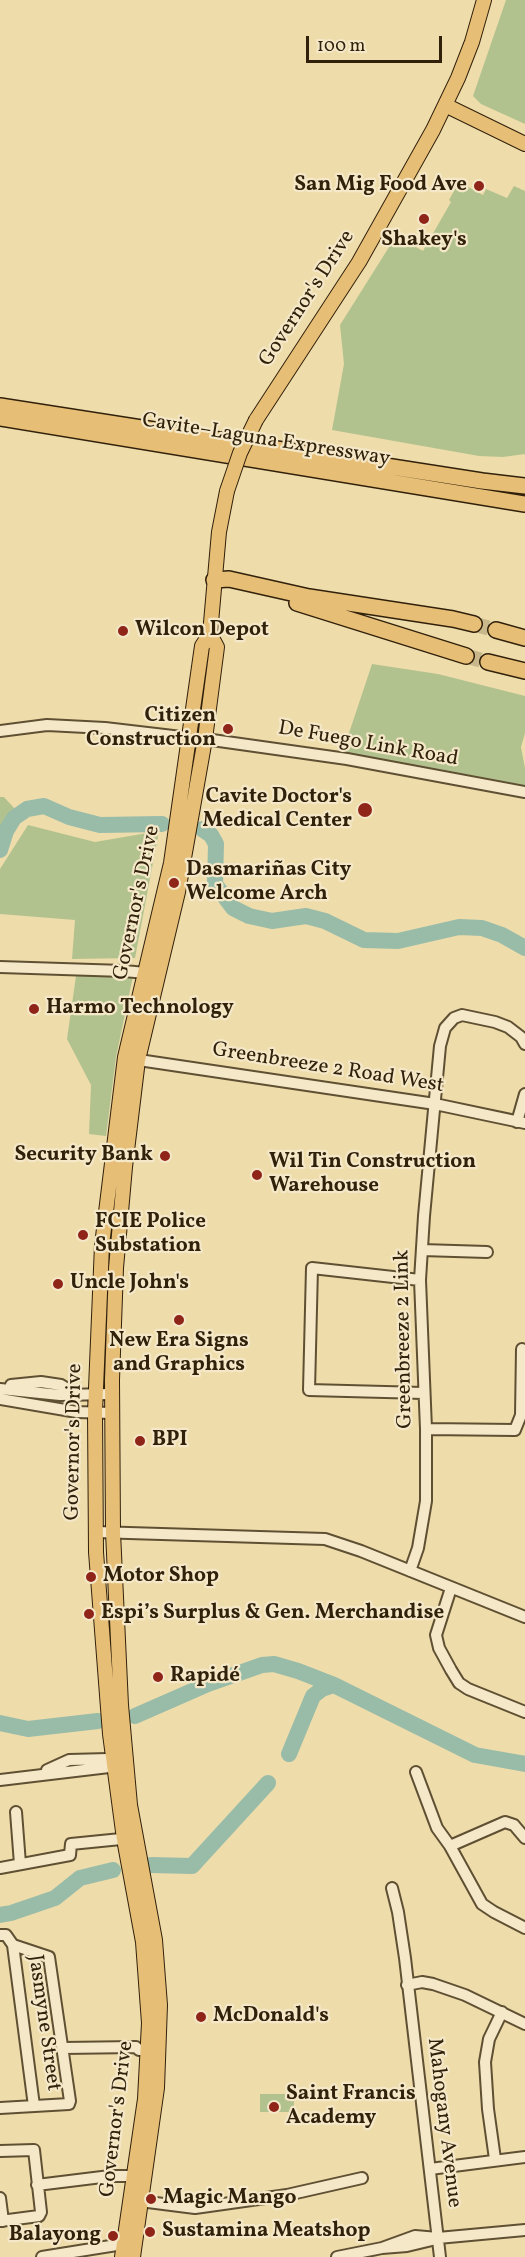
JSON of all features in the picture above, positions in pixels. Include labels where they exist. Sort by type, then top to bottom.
[{"type":"highway","name":"Cavite–Laguna Expressway","points":[[0,406],[525,486]]},
{"type":"highway","name":"Cavite–Laguna Expressway","points":[[0,418],[525,504]]},
{"type":"highway","points":[[482,481],[525,476]]},
{"type":"highway","points":[[214,580],[229,579],[309,597],[474,624]]},
{"type":"highway","points":[[214,580],[228,587],[307,606],[466,656]]},
{"type":"highway","points":[[496,630],[525,638]]},
{"type":"highway","points":[[488,662],[525,672]]},
{"type":"main road","name":"Governor's Drive","points":[[115,1705],[112,1389],[116,1268],[131,1059],[180,851],[188,798],[190,738],[202,645],[210,634],[219,532],[227,491],[240,453],[256,420],[359,262],[446,105],[472,42],[484,0]]},
{"type":"main road","points":[[446,105],[525,144]]},
{"type":"main road","name":"Governor's Drive","points":[[188,798],[205,739],[217,647],[210,634]]},
{"type":"main road","name":"Governor's Drive","points":[[122,2251],[145,2099],[149,2050],[149,2006],[145,1952],[120,1762],[96,1532],[96,1390],[104,1225],[146,974],[180,851]]},
{"type":"main road","points":[[96,1390],[112,1389]]},
{"type":"main road","name":"Governor's Drive","points":[[133,2257],[157,2088],[149,2050]]},
{"type":"street","points":[[0,731],[47,726],[105,728],[190,738]]},
{"type":"street","name":"De Fuego Link Road","points":[[205,739],[326,755],[525,792]]},
{"type":"street","points":[[0,967],[124,971],[146,974]]},
{"type":"street","name":"Greenbreeze 2 Link","points":[[410,1571],[423,1524],[426,1490],[420,1280],[440,1046],[445,1028],[454,1018],[462,1015],[495,1022],[521,1037],[525,1044]]},
{"type":"street","name":"Greenbreeze 2 Road West","points":[[131,1059],[435,1104],[521,1123]]},
{"type":"street","points":[[521,1123],[525,1094]]},
{"type":"street","points":[[422,1250],[487,1252]]},
{"type":"street","points":[[420,1280],[312,1268],[309,1390],[423,1393]]},
{"type":"street","points":[[426,1429],[515,1430],[521,1415],[522,1349]]},
{"type":"street","points":[[0,1383],[19,1385],[41,1382],[61,1385],[77,1394]]},
{"type":"street","points":[[0,1389],[60,1395],[96,1390]]},
{"type":"street","points":[[3,1401],[77,1412],[112,1413]]},
{"type":"street","points":[[96,1532],[324,1539],[362,1551],[525,1617]]},
{"type":"street","points":[[451,1588],[436,1635],[451,1670],[459,1683],[468,1689],[525,1712]]},
{"type":"street","points":[[0,1780],[39,1774],[69,1760],[108,1759],[120,1762]]},
{"type":"street","points":[[416,1772],[437,1828],[450,1846],[482,1904],[525,1928]]},
{"type":"street","points":[[16,1812],[20,1864]]},
{"type":"street","points":[[450,1846],[505,1822],[514,1825],[525,1838]]},
{"type":"street","points":[[0,1868],[70,1855],[71,1844],[129,1838]]},
{"type":"street","name":"Mahogany Avenue","points":[[392,1888],[398,1912],[440,2257]]},
{"type":"street","points":[[0,1935],[6,1935],[13,1945],[50,1957],[70,2103],[0,2108]]},
{"type":"street","name":"Jasmyne Street","points":[[13,1945],[34,2106]]},
{"type":"street","points":[[407,1985],[422,1982],[433,1984],[465,1995],[525,2024]]},
{"type":"street","points":[[495,2159],[488,2109],[485,2062],[489,2039],[502,2012]]},
{"type":"street","points":[[64,2051],[136,2053],[149,2050]]},
{"type":"street","points":[[0,2151],[34,2150],[39,2216],[1,2221],[0,2198]]},
{"type":"street","points":[[430,2169],[525,2157]]},
{"type":"street","points":[[38,2185],[110,2176],[133,2176]]},
{"type":"street","points":[[140,2201],[195,2208],[287,2195],[362,2178]]},
{"type":"street","points":[[337,2257],[382,2248],[407,2246],[438,2238],[525,2230]]},
{"type":"street","points":[[42,2257],[122,2251]]},
{"type":"green space","points":[[506,0],[525,0],[525,124],[481,104],[473,96]]},
{"type":"green space","points":[[459,182],[483,195],[486,189],[507,198],[514,186],[525,191],[525,454],[503,457],[479,456],[332,430],[344,364],[340,325],[396,236],[423,251],[451,202],[449,200]]},
{"type":"green space","points":[[372,664],[438,674],[525,696],[525,733],[521,747],[525,768],[525,789],[342,754]]},
{"type":"green space","points":[[0,797],[4,797],[15,809],[0,830]]},
{"type":"green space","points":[[28,825],[95,842],[159,831],[135,958],[72,959],[75,920],[0,914],[0,869]]},
{"type":"green space","points":[[76,976],[133,976],[116,1057],[106,1136],[89,1134],[91,1085],[67,1039]]},
{"type":"green space","points":[[260,2094],[294,2094],[294,2112],[260,2112]]},
{"type":"waterway","points":[[0,850],[6,831],[14,818],[27,809],[44,806],[69,817],[100,825],[162,824]]},
{"type":"waterway","points":[[202,829],[211,835],[216,844],[215,884],[233,908],[249,916],[272,921],[306,916],[325,921],[364,940],[398,941],[459,927],[482,928],[502,935],[525,948]]},
{"type":"waterway","points":[[135,1716],[208,1684],[262,1665],[274,1664],[334,1685],[475,1755],[525,1764]]},
{"type":"waterway","points":[[289,1754],[313,1696],[322,1689],[334,1685]]},
{"type":"waterway","points":[[0,1723],[28,1729],[98,1721]]},
{"type":"waterway","points":[[151,1865],[192,1866],[268,1783]]},
{"type":"waterway","points":[[0,1915],[55,1898],[80,1878],[113,1870]]},
{"type":"tunnel","points":[[474,624],[496,630]]},
{"type":"tunnel","points":[[466,656],[488,662]]},
{"type":"place","name":"San Mig Food Ave","points":[[479,186]]},
{"type":"place","name":"Shakey's","points":[[424,219]]},
{"type":"place","name":"Wilcon Depot","points":[[123,631]]},
{"type":"place","name":"Citizen Construction","points":[[228,729]]},
{"type":"place","name":"Cavite Doctor's Medical Center","points":[[365,810]]},
{"type":"place","name":"Dasmariñas City Welcome Arch","points":[[174,883]]},
{"type":"place","name":"Harmo Technology","points":[[34,1009]]},
{"type":"place","name":"Security Bank","points":[[165,1156]]},
{"type":"place","name":"Wil Tin Construction Warehouse","points":[[257,1175]]},
{"type":"place","name":"FCIE Police Substation","points":[[83,1235]]},
{"type":"place","name":"Uncle John's","points":[[58,1284]]},
{"type":"place","name":"New Era Signs and Graphics","points":[[179,1320]]},
{"type":"place","name":"BPI","points":[[140,1441]]},
{"type":"place","name":"Motor Shop","points":[[91,1577]]},
{"type":"place","name":"Espi’s Surplus & Gen. Merchandise","points":[[89,1614]]},
{"type":"place","name":"Rapidé","points":[[158,1677]]},
{"type":"place","name":"McDonald's","points":[[201,2017]]},
{"type":"place","name":"Saint Francis Academy","points":[[274,2107]]},
{"type":"place","name":"Magic Mango","points":[[151,2199]]},
{"type":"place","name":"Sustamina Meatshop","points":[[150,2232]]},
{"type":"place","name":"Balayong","points":[[113,2236]]}]
